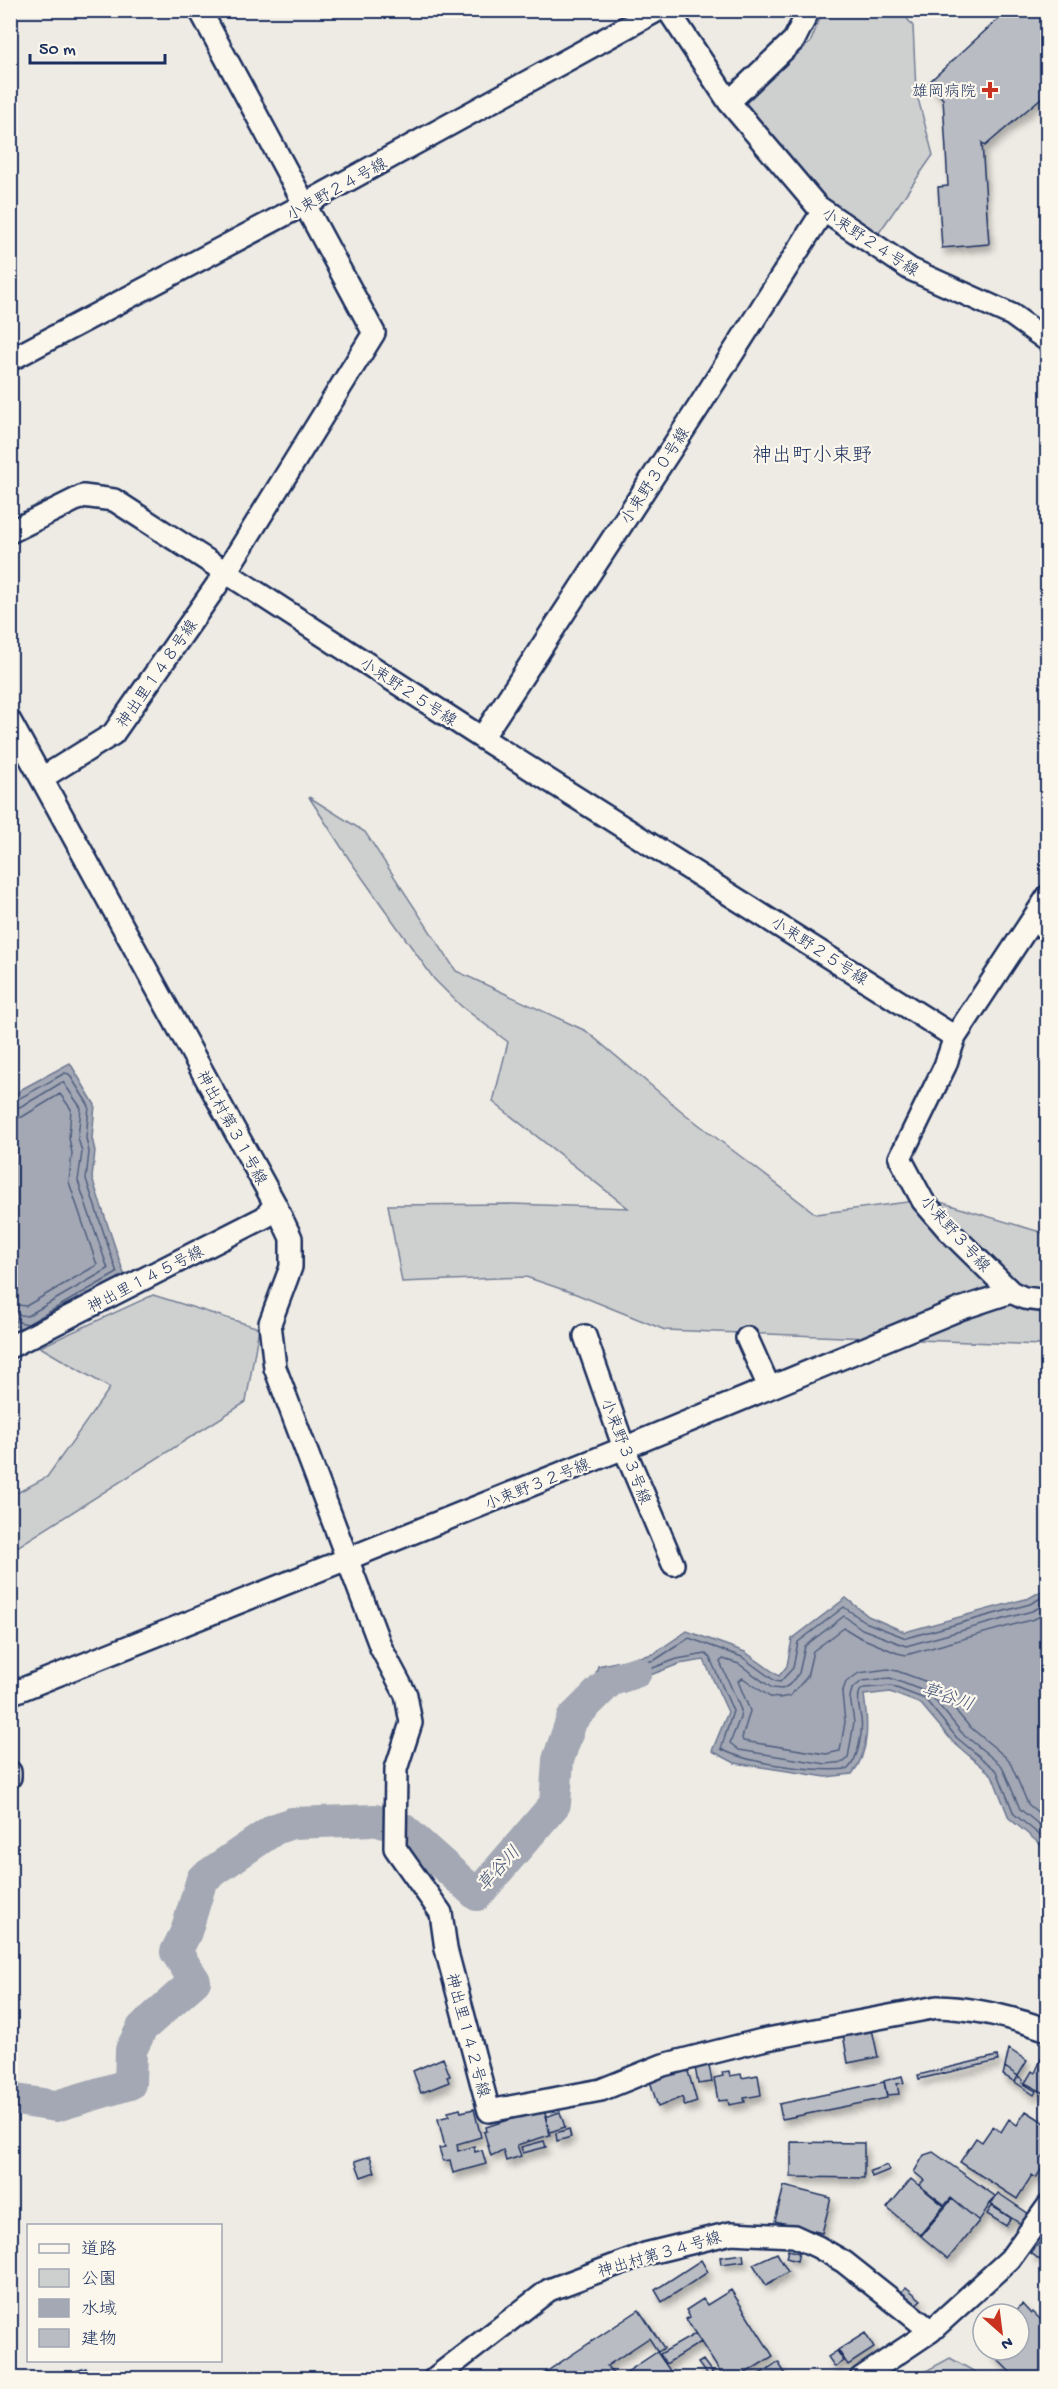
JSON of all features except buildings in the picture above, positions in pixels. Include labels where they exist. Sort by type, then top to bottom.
[{"type":"street","points":[[200,10],[374,333],[226,572]]},
{"type":"street","name":"小束野２４号線","points":[[10,360],[305,204],[658,10]]},
{"type":"street","name":"小束野２４号線","points":[[668,10],[729,102],[823,211],[910,269],[1012,315],[1047,341]]},
{"type":"street","points":[[729,102],[794,40],[809,10]]},
{"type":"street","name":"小束野３０号線","points":[[482,738],[698,408],[823,211]]},
{"type":"street","name":"小束野２５号線","points":[[10,532],[83,496],[114,500],[482,738],[955,1037]]},
{"type":"street","name":"神出里１４８号線","points":[[42,778],[113,734],[226,572]]},
{"type":"street","name":"神出村第３１号線","points":[[10,721],[275,1204],[291,1238],[291,1267],[270,1323],[275,1368],[348,1559]]},
{"type":"street","points":[[955,1037],[1040,925],[1047,896]]},
{"type":"street","name":"小束野３号線","points":[[955,1037],[945,1066],[900,1158],[923,1201],[948,1230],[1011,1292],[1024,1299],[1047,1301]]},
{"type":"street","name":"神出里１４５号線","points":[[10,1347],[265,1217],[275,1204]]},
{"type":"street","name":"小束野３２号線","points":[[10,1694],[624,1448],[769,1386],[960,1309],[1011,1292]]},
{"type":"street","name":"小束野３３号線","points":[[585,1336],[624,1448],[673,1564]]},
{"type":"street","points":[[747,1338],[769,1386]]},
{"type":"street","name":"神出里１４２号線","points":[[348,1559],[381,1648],[406,1695],[411,1723],[396,1769],[395,1848],[441,1913],[446,1949],[489,2111],[601,2090],[663,2065],[762,2040],[937,2007],[966,2008],[1013,2018],[1047,2030]]},
{"type":"street","points":[[10,1772],[10,1777]]},
{"type":"street","points":[[861,2379],[931,2331],[1010,2259],[1047,2206]]},
{"type":"street","name":"神出村第３４号線","points":[[435,2379],[549,2290],[645,2254],[731,2233],[794,2236],[818,2247],[844,2262],[931,2331]]},
{"type":"green space","points":[[823,11],[901,11],[913,26],[916,91],[933,155],[874,240],[825,207],[739,106],[770,72],[810,43]]},
{"type":"green space","points":[[309,797],[365,832],[456,971],[586,1031],[685,1114],[816,1214],[930,1199],[1047,1234],[1047,1342],[1041,1345],[665,1330],[576,1294],[526,1277],[402,1282],[388,1205],[512,1204],[628,1208],[493,1102],[508,1042],[461,1006],[434,979],[349,859]]},
{"type":"green space","points":[[153,1295],[259,1328],[246,1402],[11,1551],[11,1496],[47,1477],[110,1388],[40,1347]]},
{"type":"green space","points":[[950,2358],[986,2378],[913,2378]]},
{"type":"water","points":[[70,1063],[95,1105],[92,1138],[95,1151],[92,1178],[125,1277],[29,1330],[10,1325],[11,1098],[22,1089]]},
{"type":"water","points":[[1047,1588],[1047,1850],[1009,1818],[992,1775],[953,1742],[921,1704],[890,1692],[864,1695],[867,1726],[865,1746],[852,1774],[826,1777],[735,1763],[712,1751],[728,1712],[704,1660],[679,1664],[604,1693],[591,1690],[598,1666],[653,1654],[687,1631],[745,1652],[779,1676],[787,1666],[792,1639],[846,1598],[868,1616],[905,1632],[1029,1598]]},
{"type":"waterway","name":"草谷川","points":[[10,2099],[56,2106],[130,2084],[131,2050],[142,2028],[195,1981],[176,1952],[186,1932],[202,1879],[275,1829],[292,1823],[375,1820],[403,1829],[477,1895],[555,1804],[558,1760],[572,1719],[610,1681],[636,1672]]},
{"type":"place","name":"雄岡病院","points":[[990,90]]},
{"type":"district","name":"神出町小束野","points":[[812,454]]}]
